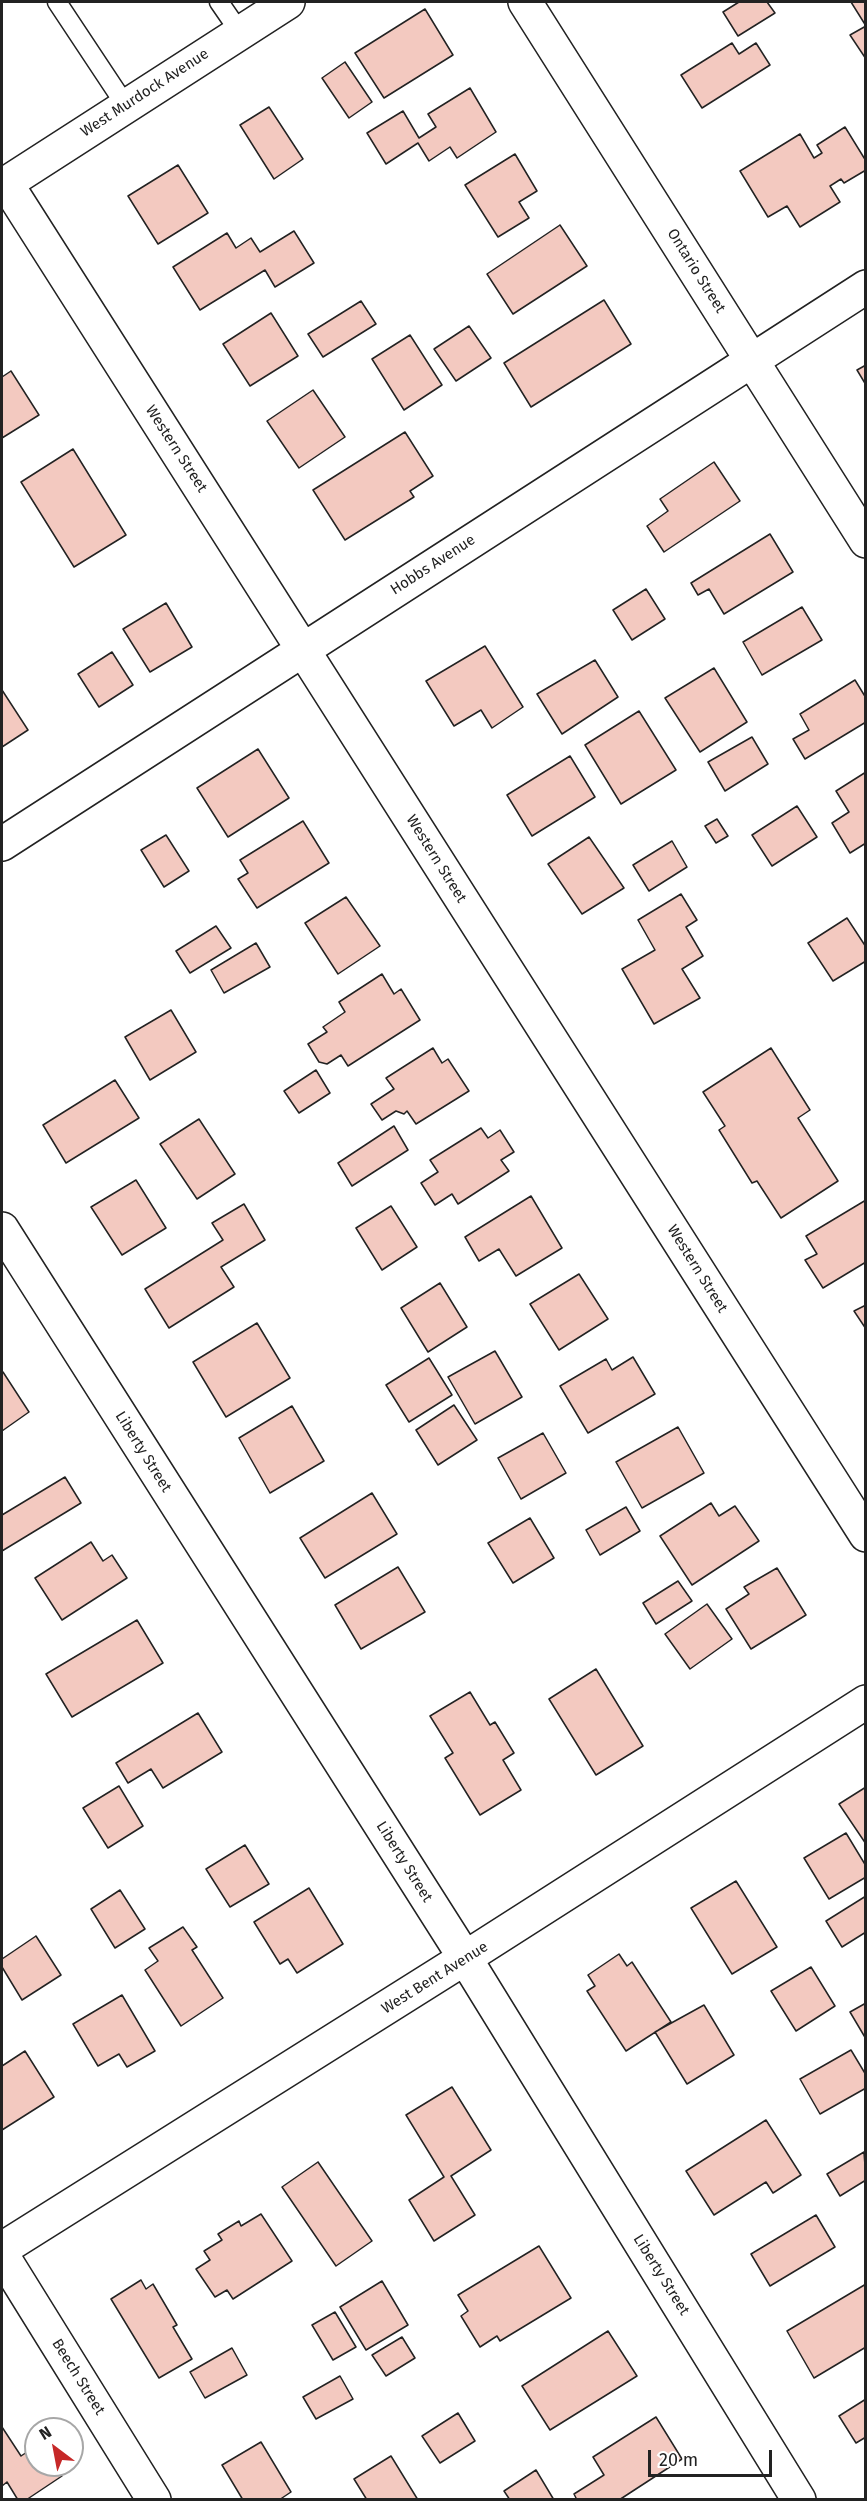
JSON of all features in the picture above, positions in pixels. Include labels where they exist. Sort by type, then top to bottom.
[{"type":"street","name":"West Murdock Avenue","points":[[4,185],[239,31],[288,2]]},
{"type":"street","name":"Ontario Street","points":[[525,2],[866,540]]},
{"type":"street","name":"Western Street","points":[[4,185],[303,649],[866,1535]]},
{"type":"street","name":"Hobbs Avenue","points":[[2,844],[866,288]]},
{"type":"street","name":"Liberty Street","points":[[2,1229],[465,1958],[799,2499]]},
{"type":"street","name":"West Bent Avenue","points":[[2,2249],[866,1702]]},
{"type":"street","name":"Beech Street","points":[[2,2255],[154,2499]]},
{"type":"lane","points":[[57,2],[126,106]]},
{"type":"lane","points":[[219,2],[239,31]]},
{"type":"building","points":[[739,2],[767,2],[775,13],[738,36],[723,12]]},
{"type":"building","points":[[851,2],[866,2],[866,26]]},
{"type":"building","points":[[425,9],[453,55],[384,98],[355,53]]},
{"type":"building","points":[[866,26],[866,59],[850,35]]},
{"type":"building","points":[[732,43],[739,54],[756,43],[770,65],[702,108],[681,75]]},
{"type":"building","points":[[345,62],[372,102],[349,118],[322,78]]},
{"type":"building","points":[[470,88],[496,132],[457,158],[450,147],[429,161],[418,143],[386,164],[367,133],[403,111],[419,138],[436,127],[428,114]]},
{"type":"building","points":[[269,107],[303,159],[274,179],[240,125]]},
{"type":"building","points":[[845,127],[866,161],[866,170],[844,183],[841,179],[830,186],[840,202],[800,227],[787,206],[768,217],[740,171],[800,134],[814,158],[822,153],[817,145]]},
{"type":"building","points":[[515,154],[537,191],[519,202],[529,218],[498,237],[465,185]]},
{"type":"building","points":[[178,165],[208,213],[158,244],[128,196]]},
{"type":"building","points":[[560,225],[587,266],[513,314],[487,274]]},
{"type":"building","points":[[294,231],[314,263],[275,287],[265,270],[200,310],[173,267],[227,233],[236,248],[251,238],[260,252]]},
{"type":"building","points":[[604,300],[631,344],[531,407],[504,363]]},
{"type":"building","points":[[361,301],[376,324],[323,357],[308,334]]},
{"type":"building","points":[[271,313],[298,356],[250,386],[223,344]]},
{"type":"building","points":[[469,326],[491,358],[456,381],[434,349]]},
{"type":"building","points":[[410,335],[442,385],[404,410],[372,359]]},
{"type":"building","points":[[866,365],[866,385],[857,370]]},
{"type":"building","points":[[11,371],[39,415],[2,438],[2,377]]},
{"type":"building","points":[[313,390],[345,437],[299,468],[267,421]]},
{"type":"building","points":[[405,432],[433,476],[410,491],[414,497],[345,540],[313,490]]},
{"type":"building","points":[[73,449],[126,535],[74,567],[21,482]]},
{"type":"building","points":[[714,462],[740,501],[664,552],[647,526],[668,511],[660,499]]},
{"type":"building","points":[[770,534],[793,572],[724,614],[709,589],[698,595],[691,583]]},
{"type":"building","points":[[646,589],[665,619],[632,640],[613,610]]},
{"type":"building","points":[[166,603],[192,647],[150,672],[123,629]]},
{"type":"building","points":[[802,607],[822,640],[762,675],[743,642]]},
{"type":"building","points":[[485,646],[523,707],[492,728],[481,710],[454,726],[426,681]]},
{"type":"building","points":[[112,652],[133,685],[99,707],[78,674]]},
{"type":"building","points":[[595,660],[618,697],[562,734],[537,694]]},
{"type":"building","points":[[714,668],[747,722],[700,752],[665,698]]},
{"type":"building","points":[[855,680],[866,698],[866,722],[805,759],[793,739],[809,730],[800,714]]},
{"type":"building","points":[[2,690],[28,730],[2,747]]},
{"type":"building","points":[[639,711],[676,770],[621,804],[585,745]]},
{"type":"building","points":[[752,737],[768,764],[725,791],[708,762]]},
{"type":"building","points":[[258,749],[289,798],[228,837],[197,788]]},
{"type":"building","points":[[570,756],[595,797],[532,836],[507,795]]},
{"type":"building","points":[[866,772],[866,843],[850,853],[832,823],[849,812],[836,791]]},
{"type":"building","points":[[797,806],[817,837],[772,866],[752,835]]},
{"type":"building","points":[[717,819],[728,836],[716,843],[705,826]]},
{"type":"building","points":[[303,821],[329,863],[257,908],[238,879],[248,873],[240,860]]},
{"type":"building","points":[[166,835],[189,871],[164,887],[141,850]]},
{"type":"building","points":[[589,837],[624,888],[582,914],[548,864]]},
{"type":"building","points":[[672,841],[687,867],[649,891],[633,865]]},
{"type":"building","points":[[681,894],[697,920],[686,927],[703,956],[682,969],[700,998],[654,1024],[622,969],[655,950],[638,920]]},
{"type":"building","points":[[346,897],[380,946],[338,974],[305,923]]},
{"type":"building","points":[[847,918],[866,947],[866,961],[833,981],[808,943]]},
{"type":"building","points":[[216,926],[231,948],[190,973],[176,951]]},
{"type":"building","points":[[256,943],[270,967],[224,993],[211,970]]},
{"type":"building","points":[[382,974],[394,994],[401,989],[420,1020],[348,1066],[341,1055],[327,1064],[319,1062],[308,1044],[327,1032],[323,1027],[345,1012],[339,1002]]},
{"type":"building","points":[[171,1010],[196,1052],[150,1080],[125,1037]]},
{"type":"building","points":[[433,1048],[442,1063],[448,1059],[469,1091],[416,1124],[407,1111],[404,1114],[396,1111],[382,1120],[371,1104],[394,1089],[386,1078]]},
{"type":"building","points":[[771,1048],[810,1110],[798,1118],[838,1181],[781,1218],[757,1181],[752,1183],[719,1130],[725,1126],[703,1092]]},
{"type":"building","points":[[316,1070],[330,1093],[299,1113],[284,1091]]},
{"type":"building","points":[[115,1080],[139,1118],[66,1163],[43,1125]]},
{"type":"building","points":[[199,1119],[235,1174],[197,1199],[160,1144]]},
{"type":"building","points":[[394,1126],[408,1150],[352,1186],[338,1163]]},
{"type":"building","points":[[481,1128],[488,1138],[500,1130],[514,1152],[501,1160],[509,1171],[458,1204],[452,1194],[435,1205],[421,1183],[438,1172],[430,1160]]},
{"type":"building","points":[[136,1180],[166,1228],[122,1255],[91,1207]]},
{"type":"building","points":[[531,1196],[562,1248],[516,1276],[499,1249],[479,1261],[465,1237]]},
{"type":"building","points":[[866,1200],[866,1262],[823,1288],[805,1260],[817,1254],[806,1236]]},
{"type":"building","points":[[244,1204],[265,1240],[221,1267],[234,1287],[169,1328],[145,1289],[223,1240],[212,1223]]},
{"type":"building","points":[[391,1206],[417,1247],[382,1270],[356,1228]]},
{"type":"building","points":[[579,1274],[608,1319],[559,1350],[530,1304]]},
{"type":"building","points":[[440,1283],[467,1327],[428,1352],[401,1308]]},
{"type":"building","points":[[866,1305],[866,1329],[854,1311]]},
{"type":"building","points":[[257,1323],[290,1378],[226,1417],[193,1362]]},
{"type":"building","points":[[495,1351],[522,1397],[475,1424],[448,1377]]},
{"type":"building","points":[[633,1357],[655,1394],[588,1433],[560,1386],[606,1359],[612,1370]]},
{"type":"building","points":[[429,1358],[452,1395],[409,1422],[386,1385]]},
{"type":"building","points":[[2,1373],[29,1412],[2,1431]]},
{"type":"building","points":[[454,1405],[477,1440],[438,1465],[416,1430]]},
{"type":"building","points":[[292,1406],[324,1461],[270,1493],[239,1438]]},
{"type":"building","points":[[678,1427],[704,1473],[642,1508],[616,1462]]},
{"type":"building","points":[[543,1433],[566,1473],[521,1499],[498,1458]]},
{"type":"building","points":[[65,1477],[81,1503],[2,1551],[2,1515]]},
{"type":"building","points":[[372,1493],[397,1534],[325,1578],[300,1538]]},
{"type":"building","points":[[711,1503],[719,1516],[735,1506],[759,1541],[692,1585],[660,1536]]},
{"type":"building","points":[[626,1507],[640,1531],[600,1555],[586,1530]]},
{"type":"building","points":[[530,1518],[554,1558],[513,1583],[488,1543]]},
{"type":"building","points":[[91,1542],[103,1561],[112,1555],[127,1578],[62,1620],[35,1578]]},
{"type":"building","points":[[398,1567],[425,1612],[361,1649],[335,1605]]},
{"type":"building","points":[[777,1568],[806,1615],[751,1649],[726,1609],[749,1594],[744,1587]]},
{"type":"building","points":[[678,1581],[692,1601],[656,1624],[643,1603]]},
{"type":"building","points":[[707,1604],[732,1639],[690,1669],[665,1634]]},
{"type":"building","points":[[137,1620],[163,1663],[72,1717],[46,1674]]},
{"type":"building","points":[[596,1669],[643,1746],[596,1775],[549,1699]]},
{"type":"building","points":[[470,1692],[490,1725],[495,1722],[514,1753],[503,1760],[521,1790],[480,1815],[445,1758],[453,1753],[430,1716]]},
{"type":"building","points":[[198,1713],[222,1752],[163,1788],[151,1769],[128,1783],[116,1763]]},
{"type":"building","points":[[119,1786],[143,1826],[108,1848],[83,1808]]},
{"type":"building","points":[[866,1787],[866,1844],[839,1804]]},
{"type":"building","points":[[846,1833],[866,1866],[866,1877],[829,1899],[804,1858]]},
{"type":"building","points":[[245,1845],[269,1884],[230,1907],[206,1869]]},
{"type":"building","points":[[736,1881],[777,1947],[732,1974],[691,1908]]},
{"type":"building","points":[[309,1888],[343,1944],[297,1973],[288,1959],[280,1964],[254,1922]]},
{"type":"building","points":[[120,1890],[145,1929],[115,1948],[91,1909]]},
{"type":"building","points":[[866,1896],[866,1932],[842,1947],[826,1921]]},
{"type":"building","points":[[183,1927],[197,1947],[192,1950],[223,1998],[181,2026],[145,1970],[158,1961],[149,1948]]},
{"type":"building","points":[[36,1936],[61,1975],[22,2000],[2,1967],[2,1959]]},
{"type":"building","points":[[619,1954],[627,1966],[632,1962],[671,2022],[626,2051],[587,1991],[595,1986],[588,1975]]},
{"type":"building","points":[[811,1967],[835,2006],[796,2031],[771,1991]]},
{"type":"building","points":[[122,1995],[155,2051],[127,2067],[119,2054],[98,2066],[73,2024]]},
{"type":"building","points":[[866,2003],[866,2039],[850,2012]]},
{"type":"building","points":[[704,2005],[734,2055],[687,2084],[655,2032]]},
{"type":"building","points":[[851,2050],[866,2075],[866,2088],[820,2114],[800,2079]]},
{"type":"building","points":[[25,2051],[54,2097],[2,2130],[2,2066]]},
{"type":"building","points":[[452,2087],[491,2150],[451,2176],[475,2215],[434,2241],[409,2200],[444,2177],[406,2115]]},
{"type":"building","points":[[766,2120],[801,2175],[773,2193],[766,2182],[714,2215],[686,2171]]},
{"type":"building","points":[[864,2152],[866,2180],[840,2196],[827,2174]]},
{"type":"building","points":[[318,2162],[372,2241],[336,2266],[282,2187]]},
{"type":"building","points":[[261,2214],[292,2261],[233,2299],[227,2290],[215,2297],[196,2269],[210,2260],[204,2251],[222,2240],[218,2234],[239,2221],[241,2226]]},
{"type":"building","points":[[816,2215],[835,2247],[770,2286],[751,2254]]},
{"type":"building","points":[[539,2246],[571,2298],[500,2341],[497,2336],[480,2347],[461,2316],[468,2311],[458,2295]]},
{"type":"building","points":[[141,2280],[146,2289],[153,2284],[177,2325],[173,2327],[192,2359],[159,2378],[111,2299]]},
{"type":"building","points":[[382,2281],[408,2325],[366,2350],[340,2307]]},
{"type":"building","points":[[866,2284],[866,2347],[814,2378],[787,2331]]},
{"type":"building","points":[[335,2312],[356,2347],[333,2360],[312,2325]]},
{"type":"building","points":[[608,2331],[637,2376],[550,2430],[522,2386]]},
{"type":"building","points":[[402,2337],[415,2358],[386,2376],[372,2355]]},
{"type":"building","points":[[232,2348],[247,2375],[205,2398],[190,2372]]},
{"type":"building","points":[[340,2376],[353,2399],[316,2419],[303,2397]]},
{"type":"building","points":[[866,2399],[866,2437],[856,2443],[839,2416]]},
{"type":"building","points":[[458,2413],[475,2441],[440,2463],[422,2436]]},
{"type":"building","points":[[656,2417],[682,2459],[619,2500],[577,2500],[574,2494],[604,2475],[593,2457]]},
{"type":"building","points":[[2,2427],[21,2456],[24,2454],[24,2477],[60,2477],[26,2500],[18,2500],[7,2482],[2,2486]]},
{"type":"building","points":[[261,2442],[291,2492],[279,2500],[243,2500],[222,2465]]},
{"type":"building","points":[[391,2456],[418,2500],[367,2500],[354,2479]]},
{"type":"building","points":[[536,2470],[554,2500],[510,2500],[504,2491]]}]
